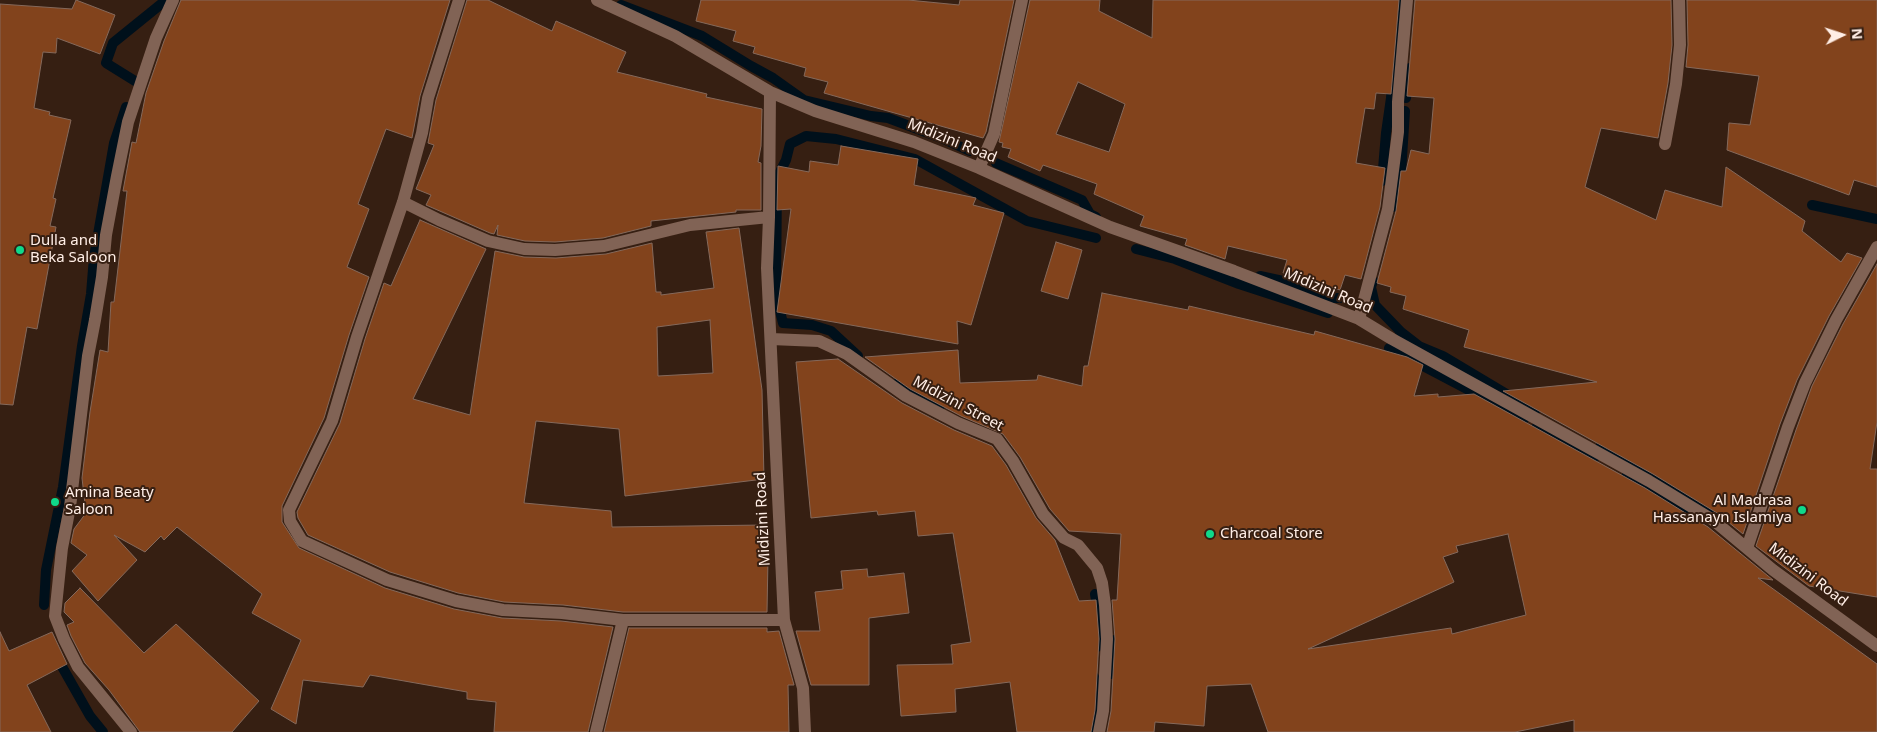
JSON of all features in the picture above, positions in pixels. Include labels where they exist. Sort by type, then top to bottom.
[{"type":"street","points":[[131,732],[78,667],[55,616],[62,548],[70,507],[88,356],[117,176],[128,122],[156,38],[173,0]]},
{"type":"street","points":[[459,0],[428,98],[422,133],[402,202],[369,299],[332,421],[289,510],[290,521],[302,542],[387,580],[456,601],[504,610],[562,613],[623,620],[784,620]]},
{"type":"street","name":"Midizini Road","points":[[597,0],[675,36],[770,92],[815,111],[914,142],[979,168],[1110,227],[1234,271],[1359,319],[1649,481],[1713,520],[1773,570],[1877,646]]},
{"type":"street","points":[[979,168],[994,134],[1022,0]]},
{"type":"street","points":[[1359,319],[1388,209],[1398,132],[1398,102],[1407,0]]},
{"type":"street","points":[[1665,144],[1676,84],[1679,54],[1679,0]]},
{"type":"street","name":"Midizini Road","points":[[770,92],[767,268],[784,620],[803,688],[805,732]]},
{"type":"street","points":[[402,202],[488,241],[524,249],[555,250],[604,246],[690,225],[769,217]]},
{"type":"street","points":[[1747,548],[1805,383],[1836,320],[1877,247]]},
{"type":"street","name":"Midizini Street","points":[[771,339],[819,341],[847,354],[906,396],[958,423],[997,439],[1013,461],[1043,514],[1064,538],[1078,545],[1097,568],[1105,605],[1107,639],[1103,711],[1099,732]]},
{"type":"street","points":[[596,732],[623,620]]},
{"type":"building","points":[[76,0],[115,15],[100,54],[57,38],[56,53],[43,52],[34,108],[50,112],[49,115],[71,120],[53,198],[56,199],[50,226],[56,227],[37,329],[27,327],[13,405],[0,404],[0,4],[72,9]]},
{"type":"building","points":[[181,0],[450,0],[420,96],[412,138],[386,129],[358,204],[369,209],[347,267],[369,277],[324,418],[282,506],[282,522],[299,548],[385,588],[454,609],[502,618],[561,621],[613,627],[588,732],[494,732],[496,702],[467,699],[467,692],[370,675],[363,687],[303,680],[296,724],[271,709],[301,640],[252,613],[262,594],[177,527],[164,540],[161,536],[145,552],[114,535],[137,560],[98,601],[72,571],[87,555],[71,543],[74,529],[86,513],[82,478],[90,412],[100,350],[108,352],[111,302],[114,302],[127,191],[123,191],[132,142],[136,143],[146,93]]},
{"type":"building","points":[[467,0],[488,0],[552,31],[556,21],[626,52],[617,72],[707,94],[706,97],[762,109],[761,146],[758,162],[761,163],[761,210],[736,210],[736,212],[651,221],[651,226],[603,238],[555,242],[525,241],[497,235],[498,225],[494,234],[490,233],[426,205],[431,195],[416,189],[434,145],[428,143],[436,100]]},
{"type":"building","points":[[701,0],[908,0],[959,5],[960,0],[1014,0],[986,132],[983,138],[824,93],[828,82],[804,76],[806,68],[753,53],[755,47],[733,41],[736,31],[696,21]]},
{"type":"building","points":[[1030,0],[1100,0],[1099,11],[1152,38],[1153,0],[1399,0],[1391,94],[1376,93],[1374,109],[1365,108],[1356,163],[1385,168],[1380,207],[1361,279],[1345,275],[1340,290],[1283,273],[1287,260],[1228,246],[1225,259],[1185,245],[1187,239],[1140,226],[1144,216],[1094,194],[1097,184],[1043,165],[1040,171],[1008,157],[1011,149],[1002,147],[1003,143],[999,142]],"holes":[[[1078,82],[1125,104],[1109,152],[1056,134]]]},
{"type":"building","points":[[1415,0],[1671,0],[1672,45],[1668,83],[1658,138],[1601,128],[1585,187],[1656,220],[1665,190],[1722,207],[1726,167],[1805,221],[1802,231],[1841,262],[1847,253],[1862,258],[1829,316],[1797,380],[1743,534],[1717,513],[1653,474],[1503,391],[1597,382],[1464,347],[1469,330],[1403,309],[1406,296],[1390,292],[1391,287],[1377,283],[1396,211],[1401,171],[1406,171],[1411,150],[1429,154],[1434,98],[1407,96]]},
{"type":"building","points":[[1687,0],[1877,0],[1877,187],[1854,180],[1849,195],[1727,150],[1729,123],[1750,125],[1759,76],[1686,67],[1688,45]]},
{"type":"building","points":[[841,146],[918,159],[914,185],[976,198],[973,205],[1004,213],[971,325],[957,321],[958,344],[777,312],[791,209],[777,210],[778,166],[809,172],[810,161],[838,165]]},
{"type":"building","points":[[420,220],[486,249],[413,399],[470,415],[495,251],[524,257],[556,258],[606,254],[652,243],[656,292],[661,292],[661,295],[714,288],[706,232],[739,228],[762,390],[764,479],[625,496],[619,429],[536,421],[524,503],[611,511],[612,527],[764,525],[765,558],[768,558],[767,612],[623,612],[563,605],[504,602],[458,593],[390,572],[308,535],[298,518],[297,512],[340,423],[384,283],[391,286]],"holes":[[[710,320],[713,373],[658,376],[657,327]]]},
{"type":"building","points":[[1056,242],[1082,250],[1068,299],[1041,291]]},
{"type":"building","points":[[1877,264],[1877,422],[1870,469],[1877,469],[1877,597],[1809,586],[1756,546],[1812,386],[1843,324]]},
{"type":"building","points":[[1102,293],[1188,310],[1189,306],[1314,335],[1315,331],[1407,357],[1423,365],[1414,396],[1438,394],[1438,397],[1474,394],[1645,488],[1708,527],[1773,580],[1758,578],[1877,664],[1877,732],[1574,732],[1574,720],[1515,732],[1268,732],[1251,684],[1207,686],[1204,726],[1155,722],[1154,732],[1107,732],[1111,711],[1115,639],[1112,600],[1117,600],[1121,534],[1069,531],[1050,509],[1020,457],[1003,434],[961,416],[910,389],[865,357],[958,350],[960,383],[1037,380],[1038,375],[1082,386],[1084,366],[1088,366]],"holes":[[[1508,534],[1526,615],[1452,634],[1451,628],[1308,649],[1454,582],[1443,557],[1458,552],[1456,546]]]},
{"type":"building","points":[[838,359],[902,403],[954,430],[992,446],[1006,465],[1036,518],[1055,540],[1079,601],[1096,600],[1099,639],[1095,710],[1091,732],[1017,732],[1010,682],[955,689],[956,712],[901,716],[897,665],[953,664],[951,645],[971,642],[953,533],[918,536],[915,511],[878,515],[877,511],[811,518],[796,362]]},
{"type":"building","points":[[867,569],[868,577],[904,573],[909,613],[869,618],[869,685],[811,685],[796,631],[820,631],[815,592],[843,589],[841,571]]},
{"type":"building","points":[[80,588],[144,653],[176,624],[259,701],[232,732],[140,732],[109,690],[85,663],[71,636],[67,625],[74,622],[64,612],[65,603]]},
{"type":"building","points":[[629,628],[767,628],[767,632],[779,631],[794,685],[788,685],[789,732],[604,732]]},
{"type":"building","points":[[0,632],[9,651],[52,632],[67,664],[27,685],[51,732],[0,732]]},
{"type":"waterway","points":[[135,81],[106,63],[113,43],[166,0]]},
{"type":"waterway","points":[[1382,181],[1391,98],[1398,0]]},
{"type":"waterway","points":[[621,5],[702,36],[773,78],[804,100],[871,116],[888,118],[970,151]]},
{"type":"waterway","points":[[1406,98],[1410,68]]},
{"type":"waterway","points":[[44,605],[46,570],[63,487],[91,294],[94,257],[114,143],[126,107]]},
{"type":"waterway","points":[[1393,207],[1401,173],[1405,111]]},
{"type":"waterway","points":[[858,356],[831,331],[812,325],[783,323],[776,296],[777,178],[786,160],[790,144],[806,136],[836,139],[915,159],[1027,221],[1096,238]]},
{"type":"waterway","points":[[996,163],[1082,200],[1090,214],[1096,217]]},
{"type":"waterway","points":[[1812,205],[1877,219]]},
{"type":"waterway","points":[[1136,249],[1175,259],[1239,284],[1328,313]]},
{"type":"waterway","points":[[1260,276],[1283,281],[1320,298],[1346,298]]},
{"type":"waterway","points":[[1373,281],[1371,287],[1375,305],[1401,332],[1419,346],[1443,356],[1535,411]]},
{"type":"waterway","points":[[1389,348],[1524,419]]},
{"type":"waterway","points":[[896,384],[941,405]]},
{"type":"waterway","points":[[1537,426],[1571,446],[1595,457]]},
{"type":"waterway","points":[[1600,447],[1673,486],[1726,518]]},
{"type":"waterway","points":[[1627,475],[1686,510]]},
{"type":"waterway","points":[[1095,594],[1100,622],[1097,647]]},
{"type":"waterway","points":[[1111,674],[1115,640]]},
{"type":"waterway","points":[[56,656],[90,716],[103,732]]},
{"type":"waterway","points":[[1093,732],[1097,693],[1094,677]]},
{"type":"place","name":"Dulla and Beka Saloon","points":[[20,250]]},
{"type":"place","name":"Amina Beaty Saloon","points":[[55,502]]},
{"type":"place","name":"Al Madrasa Hassanayn Islamiya","points":[[1802,510]]},
{"type":"place","name":"Charcoal Store","points":[[1210,534]]}]
